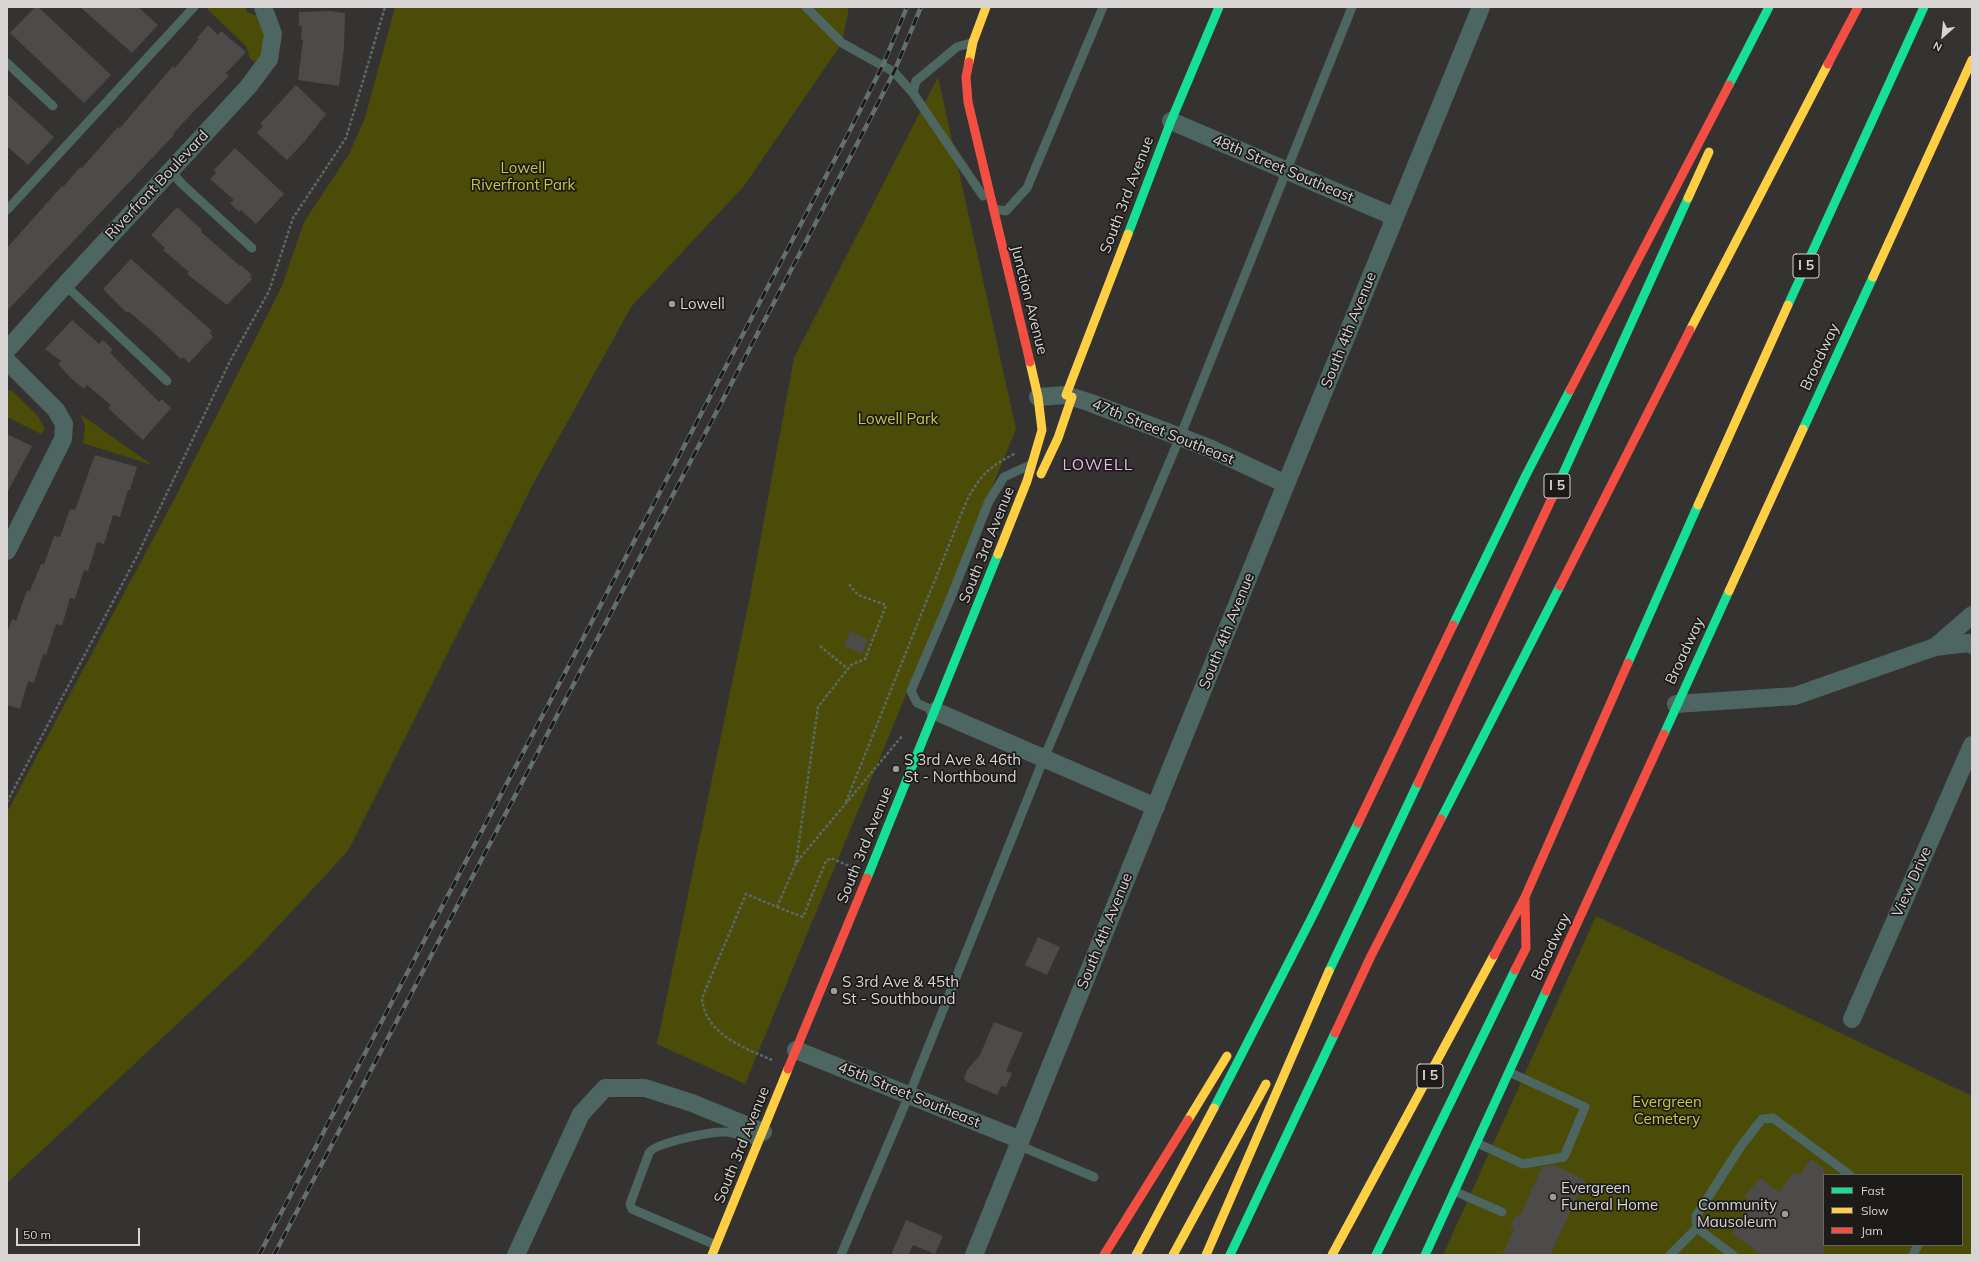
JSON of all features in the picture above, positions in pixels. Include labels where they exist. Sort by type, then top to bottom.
[{"type":"main road","name":"Junction Avenue","points":[[986,7],[973,42],[966,77],[968,102],[992,209],[1038,397]]},
{"type":"main road","name":"South 3rd Avenue","points":[[997,556],[1036,486],[1058,438],[1069,396],[1171,121],[1219,7]]},
{"type":"main road","points":[[1136,1255],[1190,1156],[1314,913],[1526,475],[1769,7]]},
{"type":"main road","points":[[1731,102],[1773,7]]},
{"type":"main road","points":[[1230,1255],[1371,956],[1764,184],[1858,7]]},
{"type":"main road","name":"I 5","points":[[1332,1255],[1367,1193],[1525,897],[1688,526],[1924,7]]},
{"type":"main road","name":"Broadway","points":[[1425,1255],[1972,60]]},
{"type":"main road","name":"I 5","points":[[1283,1053],[1333,962],[1521,565],[1712,145]]},
{"type":"main road","name":"South 3rd Avenue","points":[[712,1255],[762,1137],[788,1067],[935,711],[1033,464],[1042,430],[1038,397]]},
{"type":"main road","points":[[1376,1255],[1526,948],[1525,897]]},
{"type":"main road","points":[[1248,1021],[1314,913]]},
{"type":"main road","points":[[1206,1255],[1333,962]]},
{"type":"main road","points":[[1104,1255],[1231,1048]]},
{"type":"main road","points":[[1173,1255],[1272,1074]]},
{"type":"street","name":"Riverfront Boulevard","points":[[7,350],[65,284],[248,87],[269,60],[273,34],[263,7]]},
{"type":"street","name":"South 4th Avenue","points":[[974,1255],[1286,484],[1482,7]]},
{"type":"street","name":"48th Street Southeast","points":[[1171,121],[1395,217]]},
{"type":"street","points":[[7,361],[56,410],[64,424],[63,439],[7,551]]},
{"type":"street","name":"47th Street Southeast","points":[[1038,397],[1069,396],[1209,448],[1286,484]]},
{"type":"street","points":[[1935,647],[1972,615]]},
{"type":"street","points":[[1676,704],[1795,696],[1935,647],[1968,643],[1972,645]]},
{"type":"street","points":[[935,711],[1156,807]]},
{"type":"street","name":"View Drive","points":[[1852,1019],[1972,745]]},
{"type":"street","name":"45th Street Southeast","points":[[796,1050],[909,1095],[1020,1143]]},
{"type":"street","points":[[516,1255],[581,1114],[605,1088],[644,1088],[692,1103],[762,1137]]},
{"type":"lane","points":[[7,210],[194,7]]},
{"type":"lane","points":[[806,7],[842,43],[894,72],[913,92],[992,209],[1006,211],[1027,188],[1103,7]]},
{"type":"lane","points":[[841,1255],[909,1095],[1044,758],[1180,437],[1288,171],[1352,7]]},
{"type":"lane","points":[[913,92],[916,81],[957,47],[973,42]]},
{"type":"lane","points":[[7,63],[54,106]]},
{"type":"lane","points":[[170,170],[182,184],[252,248]]},
{"type":"lane","points":[[65,284],[167,381]]},
{"type":"lane","points":[[935,711],[917,703],[911,691],[949,602],[989,501],[1004,477],[1033,464]]},
{"type":"lane","points":[[1477,1143],[1523,1164],[1564,1157],[1585,1107],[1509,1072]]},
{"type":"lane","points":[[1733,1255],[1697,1228],[1696,1216],[1741,1146],[1762,1119],[1774,1118],[1849,1174]]},
{"type":"lane","points":[[716,1245],[632,1209],[630,1204],[649,1153],[651,1149],[662,1144],[723,1131],[762,1137]]},
{"type":"lane","points":[[1020,1143],[1094,1178]]},
{"type":"lane","points":[[1454,1191],[1502,1212]]},
{"type":"lane","points":[[1670,1255],[1697,1228]]},
{"type":"lane","points":[[1913,1255],[1918,1246]]},
{"type":"path","points":[[7,802],[137,556],[230,361],[269,291],[293,218],[346,138],[385,7]]},
{"type":"path","points":[[845,804],[967,500],[979,479],[993,464],[1040,440]]},
{"type":"path","points":[[777,907],[796,863],[818,707],[848,669],[856,662],[865,659],[886,605],[858,595],[849,584]]},
{"type":"path","points":[[820,646],[848,669]]},
{"type":"path","points":[[796,863],[905,733],[922,742]]},
{"type":"path","points":[[788,1067],[725,1037],[715,1029],[703,1010],[702,998],[746,894],[803,917],[826,861],[831,858],[868,874]]},
{"type":"green space","points":[[209,7],[245,7],[247,12],[259,17],[265,31],[259,64],[250,59],[246,46],[207,9]]},
{"type":"green space","name":"Lowell Riverfront Park","points":[[395,7],[849,7],[842,43],[744,186],[631,307],[532,486],[348,851],[251,955],[7,1183],[7,812],[175,498],[282,286],[304,222],[349,154],[365,118]]},
{"type":"green space","name":"Lowell Park","points":[[938,77],[1016,429],[745,1084],[657,1044],[749,601],[794,358]]},
{"type":"green space","points":[[7,390],[12,391],[37,415],[45,429],[41,434],[7,417]]},
{"type":"green space","points":[[80,414],[152,465],[83,443],[85,425]]},
{"type":"green space","name":"Evergreen Cemetery","points":[[1596,916],[1972,1096],[1972,1255],[1443,1255]]},
{"type":"building","points":[[35,7],[38,7],[111,75],[84,103],[10,33]]},
{"type":"building","points":[[80,7],[138,7],[158,25],[132,53]]},
{"type":"building","points":[[330,11],[345,13],[344,47],[339,86],[298,80],[303,40],[301,40],[302,26],[299,26],[299,12]]},
{"type":"building","points":[[208,25],[218,35],[221,31],[246,52],[226,73],[229,76],[192,113],[173,134],[174,135],[7,311],[7,248],[62,186],[63,187],[80,167],[82,168],[118,127],[120,128],[173,66],[175,68],[199,39],[197,38]]},
{"type":"building","points":[[296,85],[326,114],[305,141],[287,160],[257,133],[263,126],[260,124]]},
{"type":"building","points":[[7,94],[54,137],[28,165],[7,146]]},
{"type":"building","points":[[235,148],[284,194],[256,224],[241,210],[239,212],[230,203],[234,200],[210,179],[216,173],[214,170]]},
{"type":"building","points":[[177,207],[202,230],[201,232],[252,275],[250,277],[252,279],[227,305],[187,274],[189,272],[163,250],[165,248],[151,235]]},
{"type":"building","points":[[131,259],[212,331],[210,333],[213,337],[189,363],[183,357],[181,359],[128,311],[127,313],[103,289]]},
{"type":"building","points":[[72,320],[99,344],[103,340],[113,350],[110,352],[159,402],[162,399],[171,408],[143,440],[108,408],[111,405],[87,385],[84,389],[58,364],[61,361],[45,349]]},
{"type":"building","points":[[7,434],[32,446],[7,493]]},
{"type":"building","points":[[95,455],[137,467],[130,490],[128,490],[120,517],[113,515],[104,544],[97,542],[88,571],[84,570],[75,599],[70,598],[62,626],[56,624],[46,655],[43,654],[34,683],[28,681],[20,709],[7,705],[7,633],[12,619],[16,621],[27,590],[30,591],[41,564],[44,564],[54,536],[60,537],[70,509],[75,510]]},
{"type":"building","points":[[850,631],[868,639],[862,654],[844,646]]},
{"type":"building","points":[[1038,937],[1060,947],[1047,975],[1025,965]]},
{"type":"building","points":[[994,1022],[1023,1033],[1006,1071],[1012,1073],[1006,1087],[1001,1086],[997,1095],[967,1082],[964,1078],[967,1070],[980,1055]]},
{"type":"building","name":"Community Mausoleum","points":[[1811,1159],[1824,1169],[1824,1255],[1762,1255],[1732,1233],[1754,1204],[1744,1196],[1760,1178],[1779,1192],[1794,1172],[1800,1175]]},
{"type":"building","name":"Evergreen Funeral Home","points":[[1554,1165],[1585,1180],[1550,1255],[1502,1255],[1514,1229],[1510,1227],[1516,1215],[1520,1216],[1542,1167]]},
{"type":"building","points":[[906,1220],[943,1236],[935,1254],[913,1245],[908,1255],[891,1255]]},
{"type":"railway","points":[[259,1255],[845,140],[883,65],[907,7]]},
{"type":"railway","points":[[274,1255],[855,148],[894,72],[921,7]]},
{"type":"traffic: fast","points":[[1128,234],[1171,121],[1219,7]]},
{"type":"traffic: fast","points":[[1729,85],[1769,7]]},
{"type":"traffic: fast","points":[[1788,305],[1924,7]]},
{"type":"traffic: fast","points":[[1552,498],[1688,198]]},
{"type":"traffic: fast","points":[[1803,429],[1873,277]]},
{"type":"traffic: fast","points":[[1453,625],[1526,475],[1570,390]]},
{"type":"traffic: fast","points":[[1628,663],[1698,505]]},
{"type":"traffic: fast","points":[[867,878],[998,554]]},
{"type":"traffic: fast","points":[[1441,819],[1560,586]]},
{"type":"traffic: fast","points":[[1664,734],[1729,591]]},
{"type":"traffic: fast","points":[[1329,971],[1418,783]]},
{"type":"traffic: fast","points":[[1214,1108],[1314,913],[1358,823]]},
{"type":"traffic: fast","points":[[1376,1255],[1515,970]]},
{"type":"traffic: fast","points":[[1425,1255],[1546,991]]},
{"type":"traffic: fast","points":[[1230,1255],[1335,1033]]},
{"type":"traffic: slow","points":[[969,62],[973,42],[986,7]]},
{"type":"traffic: slow","points":[[1873,277],[1972,60]]},
{"type":"traffic: slow","points":[[1690,330],[1828,64]]},
{"type":"traffic: slow","points":[[1688,198],[1709,152]]},
{"type":"traffic: slow","points":[[1066,395],[1128,234]]},
{"type":"traffic: slow","points":[[1698,505],[1788,305]]},
{"type":"traffic: slow","points":[[998,554],[1027,481],[1042,430],[1038,397],[1030,362]]},
{"type":"traffic: slow","points":[[1041,474],[1058,438],[1072,397]]},
{"type":"traffic: slow","points":[[1729,591],[1803,429]]},
{"type":"traffic: slow","points":[[1332,1255],[1494,955]]},
{"type":"traffic: slow","points":[[1206,1255],[1329,971]]},
{"type":"traffic: slow","points":[[1188,1120],[1227,1056]]},
{"type":"traffic: slow","points":[[712,1255],[788,1069]]},
{"type":"traffic: slow","points":[[1173,1255],[1266,1084]]},
{"type":"traffic: slow","points":[[1136,1255],[1214,1108]]},
{"type":"traffic: jam","points":[[1828,64],[1858,7]]},
{"type":"traffic: jam","points":[[969,62],[966,77],[968,102],[1030,362]]},
{"type":"traffic: jam","points":[[1570,390],[1729,85]]},
{"type":"traffic: jam","points":[[1560,586],[1690,330]]},
{"type":"traffic: jam","points":[[1418,783],[1552,498]]},
{"type":"traffic: jam","points":[[1358,823],[1453,625]]},
{"type":"traffic: jam","points":[[1494,955],[1525,897],[1628,663]]},
{"type":"traffic: jam","points":[[1546,991],[1664,734]]},
{"type":"traffic: jam","points":[[1335,1033],[1371,956],[1441,819]]},
{"type":"traffic: jam","points":[[788,1069],[867,878]]},
{"type":"traffic: jam","points":[[1515,970],[1526,948],[1525,899]]},
{"type":"traffic: jam","points":[[1104,1255],[1188,1120]]},
{"type":"place","name":"Lowell","points":[[672,304]]},
{"type":"place","name":"S 3rd Ave & 46th St - Northbound","points":[[896,769]]},
{"type":"place","name":"S 3rd Ave & 45th St - Southbound","points":[[834,991]]},
{"type":"place","name":"Evergreen Funeral Home","points":[[1553,1197]]},
{"type":"place","name":"Community Mausoleum","points":[[1785,1214]]},
{"type":"district","name":"LOWELL","points":[[1098,465]]}]
